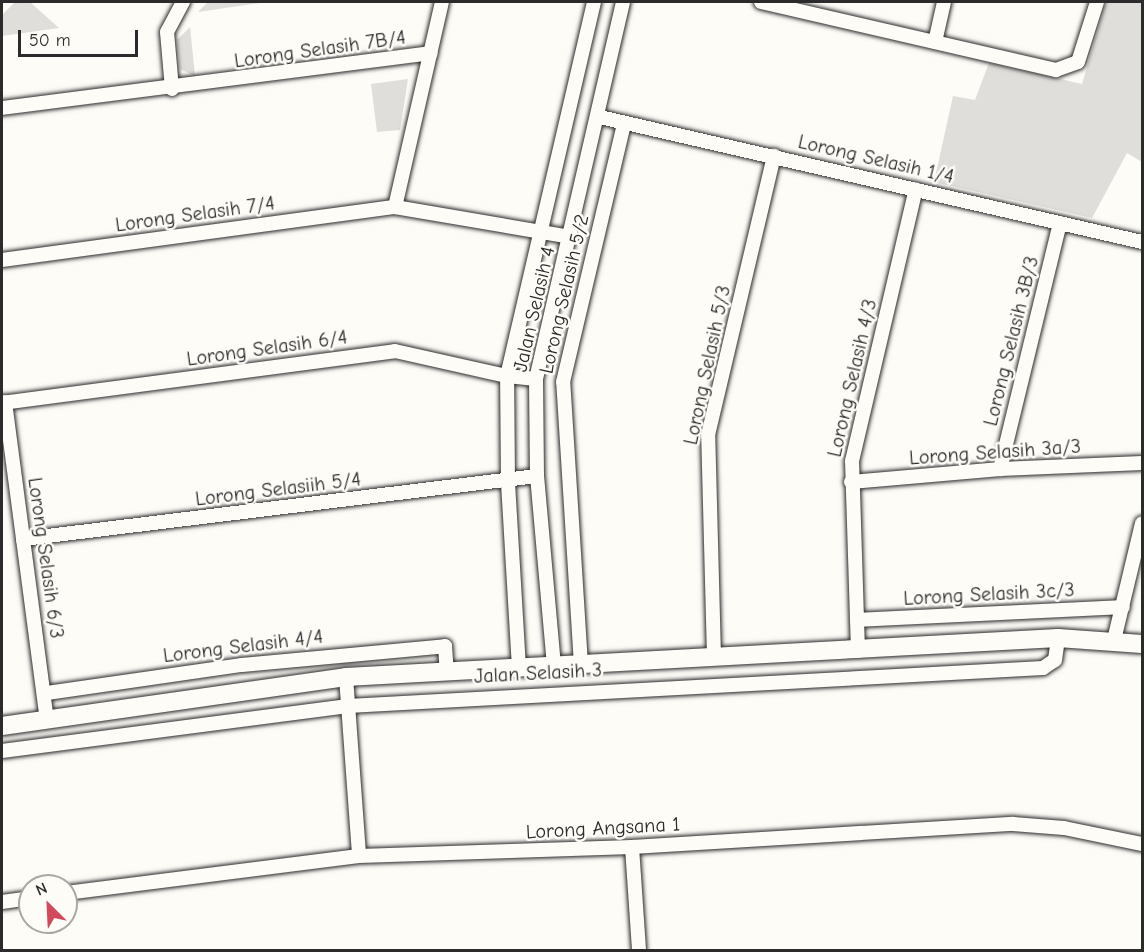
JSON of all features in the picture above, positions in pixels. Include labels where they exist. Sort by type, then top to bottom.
[{"type":"street","points":[[172,89],[167,32],[183,2]]},
{"type":"street","points":[[395,207],[442,2]]},
{"type":"street","points":[[519,668],[508,481],[507,376],[538,233],[594,2]]},
{"type":"street","name":"Jalan Selasih 4","points":[[554,666],[537,476],[536,379],[600,117],[623,2]]},
{"type":"street","points":[[761,2],[790,5],[1056,70],[1078,62],[1096,2]]},
{"type":"street","points":[[935,42],[944,2]]},
{"type":"street","name":"Lorong Selasih 7B/4","points":[[2,108],[172,89],[430,53]]},
{"type":"street","name":"Lorong Selasih 1/4","points":[[600,117],[1143,242]]},
{"type":"street","name":"Lorong Selasih 5/2","points":[[581,665],[563,402],[566,364],[624,124]]},
{"type":"street","name":"Lorong Selasih 5/3","points":[[714,657],[708,435],[774,156]]},
{"type":"street","name":"Lorong Selasih 4/3","points":[[858,651],[852,460],[916,189]]},
{"type":"street","name":"Lorong Selasih 7/4","points":[[2,260],[395,207],[571,237]]},
{"type":"street","name":"Lorong Selasih 3B/3","points":[[1000,469],[1060,223]]},
{"type":"street","name":"Lorong Selasih 6/4","points":[[3,403],[395,351],[507,376],[536,379]]},
{"type":"street","name":"Lorong Selasih 6/3","points":[[3,403],[46,693],[47,720]]},
{"type":"street","name":"Lorong Selasih 3a/3","points":[[851,483],[1000,469],[1143,463]]},
{"type":"street","name":"Lorong Selasiih 5/4","points":[[23,539],[537,476]]},
{"type":"street","points":[[1114,640],[1143,523]]},
{"type":"street","name":"Lorong Selasih 3c/3","points":[[857,620],[1123,607]]},
{"type":"street","name":"Jalan Selasih 3","points":[[2,751],[348,705],[1043,668],[1055,660],[1058,638]]},
{"type":"street","name":"Jalan Selasih 3","points":[[2,726],[346,677],[858,651],[1058,638],[1114,640],[1143,644]]},
{"type":"street","name":"Lorong Selasih 4/4","points":[[46,693],[242,665],[445,646],[447,673]]},
{"type":"street","points":[[346,677],[359,856]]},
{"type":"street","name":"Lorong Angsana 1","points":[[78,891],[359,856],[632,847],[1013,824],[1064,828],[1143,844]]},
{"type":"street","points":[[632,847],[639,951]]},
{"type":"street","points":[[2,902],[18,900]]},
{"type":"shaded area","points":[[15,2],[30,2],[59,28],[2,36],[2,15]]},
{"type":"shaded area","points":[[208,2],[267,2],[198,12]]},
{"type":"shaded area","points":[[1106,2],[1142,2],[1142,162],[1127,153],[1092,218],[934,182],[953,96],[975,100],[989,63],[1082,84]]},
{"type":"shaded area","points":[[190,27],[195,76],[180,69],[177,40]]},
{"type":"shaded area","points":[[408,79],[400,130],[377,132],[371,84]]}]
